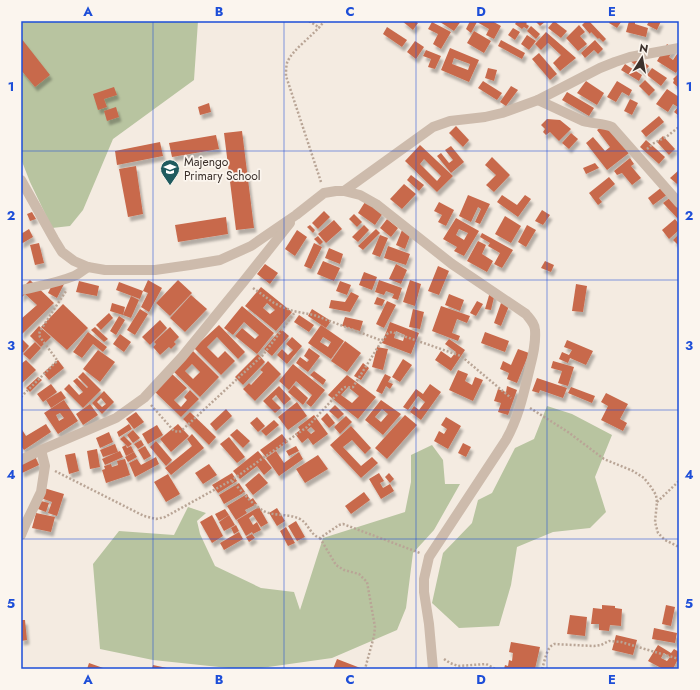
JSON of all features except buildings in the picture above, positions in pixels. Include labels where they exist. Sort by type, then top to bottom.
[{"type":"street","points":[[344,191],[433,127],[450,122],[494,116],[538,100],[600,68],[615,62],[630,57],[679,48]]},
{"type":"street","points":[[538,100],[589,123],[612,127],[679,203]]},
{"type":"street","points":[[21,180],[62,252],[74,262],[88,267],[104,270],[155,270],[220,260],[251,246],[296,215],[324,193],[344,191],[360,195],[376,204],[452,264],[530,318],[535,329],[535,343],[521,405],[511,432],[430,557],[424,579],[424,592],[429,624],[433,669]]},
{"type":"street","points":[[21,460],[116,418],[144,398],[182,357],[296,215]]},
{"type":"street","points":[[21,290],[49,284],[76,275],[88,267]]},
{"type":"street","points":[[21,535],[40,495],[45,466],[41,450]]},
{"type":"path","points":[[309,21],[320,28]]},
{"type":"path","points":[[324,21],[320,28],[292,55],[287,64],[286,76],[324,193]]},
{"type":"path","points":[[638,156],[654,143],[666,137],[679,127]]},
{"type":"path","points":[[21,397],[57,360],[40,338],[39,334],[76,275]]},
{"type":"path","points":[[244,281],[274,303],[295,312],[314,315],[380,340],[383,339]]},
{"type":"path","points":[[144,398],[174,430],[179,432],[181,431],[264,355],[295,312]]},
{"type":"path","points":[[45,466],[144,516],[156,519],[165,517],[232,480],[311,423],[343,388],[353,387],[383,339],[388,333],[392,332],[461,356],[521,405],[568,432],[604,459],[644,478],[656,495],[657,502],[654,522],[658,533],[665,540],[679,547]]},
{"type":"path","points":[[232,480],[259,509],[270,513],[300,519],[307,525],[313,534],[320,538],[336,565],[344,570],[359,574],[367,582],[375,627],[365,669]]},
{"type":"path","points":[[657,502],[679,481]]},
{"type":"path","points":[[320,538],[339,525],[343,524],[430,557]]},
{"type":"path","points":[[542,669],[548,649],[554,644],[594,646],[601,645],[609,641],[615,641],[679,660]]},
{"type":"path","points":[[431,649],[454,666],[486,664],[495,669]]},
{"type":"green space","points":[[21,21],[198,21],[194,80],[113,139],[83,210],[70,226],[52,228],[30,182],[21,159]]},
{"type":"green space","points":[[547,406],[572,414],[612,435],[595,477],[606,512],[590,528],[553,532],[517,547],[511,585],[499,626],[459,628],[432,603],[443,553],[472,523],[478,500],[492,493],[515,448],[534,439]]},
{"type":"green space","points":[[432,445],[443,460],[445,484],[460,484],[434,530],[413,553],[406,608],[397,630],[332,658],[254,669],[238,669],[153,660],[100,649],[93,564],[119,531],[174,535],[188,507],[206,513],[197,521],[200,534],[215,566],[261,588],[294,592],[300,610],[323,538],[405,512],[411,482],[411,455]]},
{"type":"place","name":"Majengo Primary School","points":[[170,186]]}]
